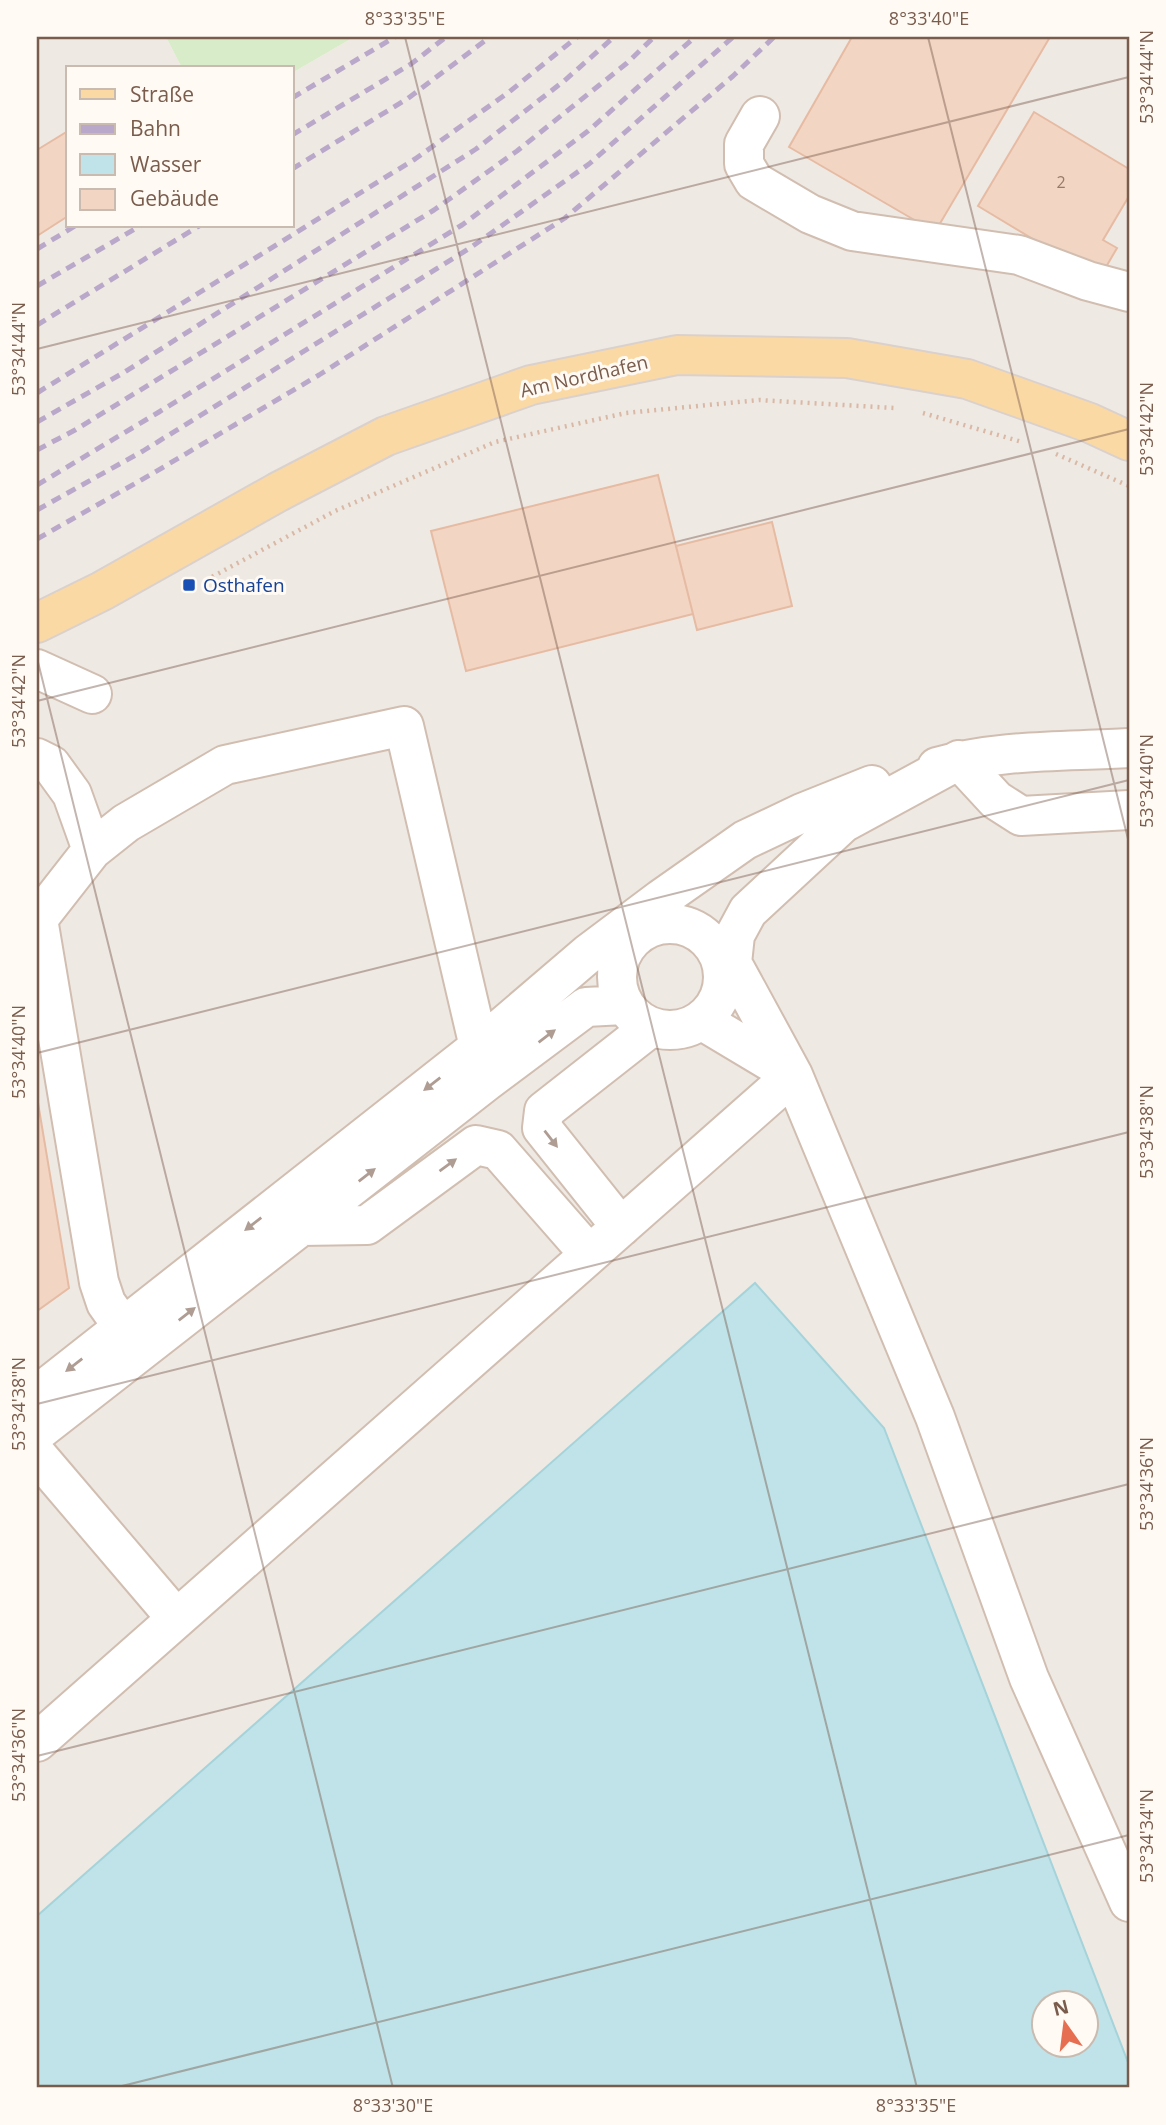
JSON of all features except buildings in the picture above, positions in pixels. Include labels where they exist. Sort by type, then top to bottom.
[{"type":"main road","name":"Am Nordhafen","points":[[37,623],[102,591],[278,492],[386,436],[531,385],[677,355],[847,358],[967,379],[1090,423],[1129,441]]},
{"type":"lane","points":[[760,116],[744,144],[744,164],[754,181],[810,214],[852,231],[1019,255],[1088,281],[1129,292]]},
{"type":"lane","points":[[37,669],[92,694]]},
{"type":"lane","points":[[131,1339],[106,1303],[99,1282],[38,919],[92,850],[125,823],[225,765],[404,726],[492,1036]]},
{"type":"lane","points":[[37,1432],[131,1339],[589,953],[745,840],[862,788],[960,760],[1129,748]]},
{"type":"lane","points":[[37,758],[51,765],[72,794],[92,850]]},
{"type":"lane","points":[[960,760],[996,800],[1021,816],[1129,810]]},
{"type":"lane","points":[[679,928],[783,852],[960,760]]},
{"type":"lane","points":[[679,928],[802,813]]},
{"type":"lane","points":[[843,823],[748,911],[735,935],[732,963],[793,1075],[935,1417],[1029,1678],[1129,1902]]},
{"type":"lane","points":[[679,928],[710,942],[719,958],[723,975],[711,1006],[685,1028],[668,1031],[631,1001],[621,955],[631,940],[645,930],[679,928]]},
{"type":"lane","points":[[492,1036],[631,1001]]},
{"type":"lane","points":[[37,1395],[131,1339],[301,1226],[586,1007],[631,1001]]},
{"type":"lane","points":[[621,1227],[542,1128],[544,1111],[631,1001]]},
{"type":"lane","points":[[711,1006],[793,1075]]},
{"type":"lane","points":[[37,1742],[793,1075]]},
{"type":"lane","points":[[301,1226],[367,1225],[476,1145],[498,1150],[589,1254]]},
{"type":"lane","points":[[37,1455],[176,1618]]},
{"type":"path","points":[[201,583],[335,511],[495,442],[626,412],[759,400],[895,408]]},
{"type":"path","points":[[922,412],[1028,444]]},
{"type":"path","points":[[1054,454],[1129,486]]},
{"type":"shaded area","points":[[37,37],[166,37],[181,66],[66,66],[66,228],[294,228],[294,72],[354,37],[1129,37],[1129,2065],[884,1428],[755,1283],[37,1916]]},
{"type":"green space","points":[[166,37],[354,37],[294,72],[294,66],[181,66]]},
{"type":"water","points":[[755,1283],[884,1428],[1099,1988],[1030,1988],[1030,2058],[1100,2058],[1100,1990],[1129,2065],[1129,2088],[37,2088],[37,1916]]},
{"type":"railway","points":[[294,97],[395,37]]},
{"type":"railway","points":[[294,134],[411,64],[446,37]]},
{"type":"railway","points":[[294,168],[407,99],[490,37]]},
{"type":"railway","points":[[37,393],[415,159],[509,92],[577,37]]},
{"type":"railway","points":[[37,422],[123,373],[476,149],[564,81],[614,37]]},
{"type":"railway","points":[[37,450],[75,430],[434,210],[517,151],[627,63],[654,37]]},
{"type":"railway","points":[[37,485],[462,225],[588,131],[695,37]]},
{"type":"railway","points":[[37,510],[143,451],[470,248],[589,164],[733,37]]},
{"type":"railway","points":[[37,539],[319,375],[565,218],[733,76],[774,37]]},
{"type":"railway","points":[[37,249],[72,228]]},
{"type":"railway","points":[[37,286],[137,228]]},
{"type":"railway","points":[[37,325],[196,228]]},
{"type":"place","name":"Osthafen","points":[[189,585]]}]
